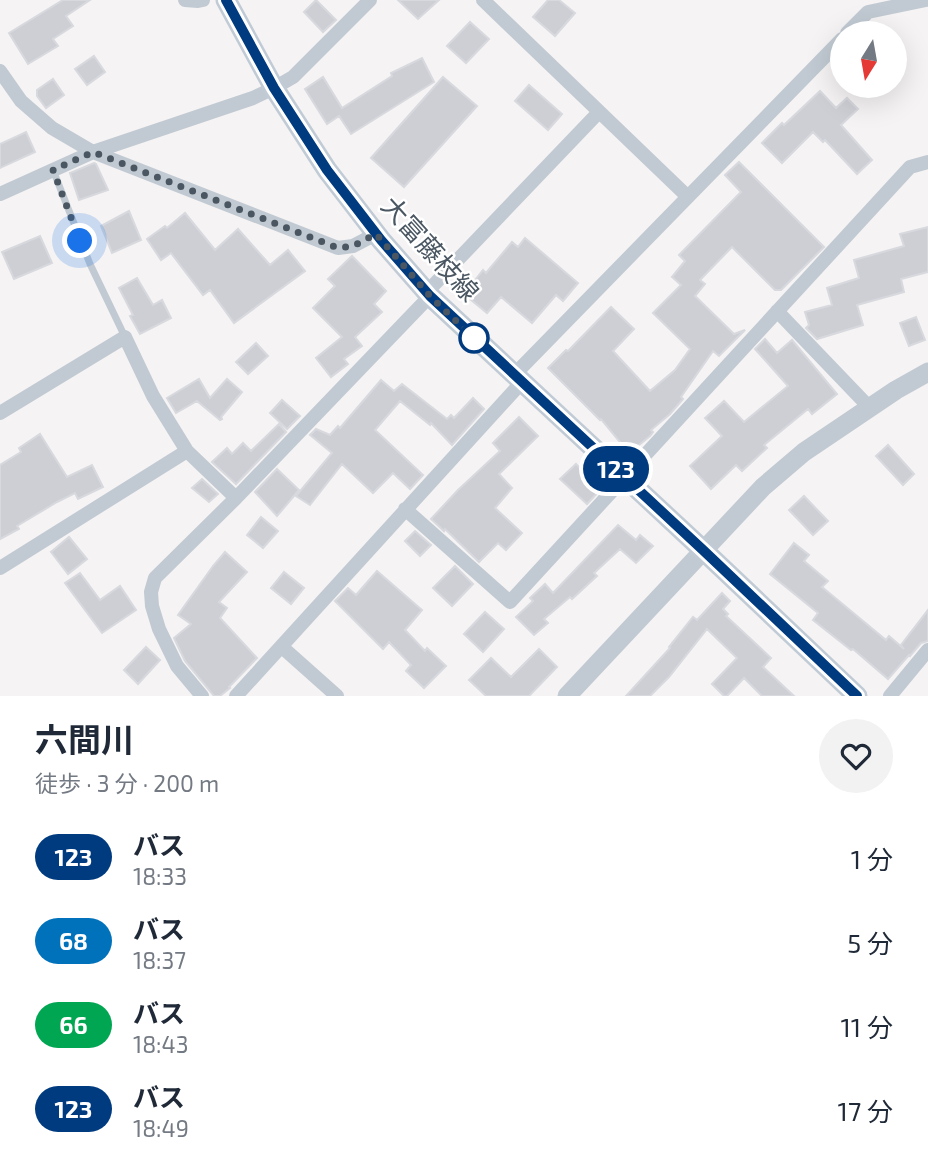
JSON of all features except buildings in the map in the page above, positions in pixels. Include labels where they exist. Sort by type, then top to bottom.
[{"type":"main road","name":"大富藤枝線","points":[[226,0],[274,88],[327,170],[376,234],[428,295],[857,696]]},
{"type":"street","points":[[185,0],[203,0]]},
{"type":"street","points":[[0,194],[93,152],[253,98],[274,88],[293,77],[370,0]]},
{"type":"street","points":[[483,0],[688,197]]},
{"type":"street","points":[[859,21],[868,12],[926,0]]},
{"type":"street","points":[[236,696],[518,379],[688,197],[830,51]]},
{"type":"street","points":[[0,71],[21,100],[51,128],[93,152],[338,248],[353,246],[376,234]]},
{"type":"street","points":[[201,696],[177,666],[159,629],[152,606],[151,592],[155,578],[236,498],[600,112]]},
{"type":"street","points":[[405,509],[510,602],[910,167],[928,162]]},
{"type":"street","points":[[777,312],[870,408]]},
{"type":"street","points":[[0,413],[125,337],[153,396],[187,451],[236,498]]},
{"type":"street","points":[[567,696],[763,487],[804,452],[896,390],[928,372]]},
{"type":"street","points":[[0,568],[187,451]]},
{"type":"street","points":[[282,647],[337,696]]},
{"type":"street","points":[[890,696],[928,650]]},
{"type":"lane","points":[[53,170],[90,264],[125,337]]},
{"type":"bus line","name":"123","points":[[226,0],[274,88],[327,170],[381,240],[430,296],[857,696]]},
{"type":"route","points":[[80,241],[53,170],[93,152],[338,248],[353,246],[376,234],[430,296],[480,344],[474,338]]}]
